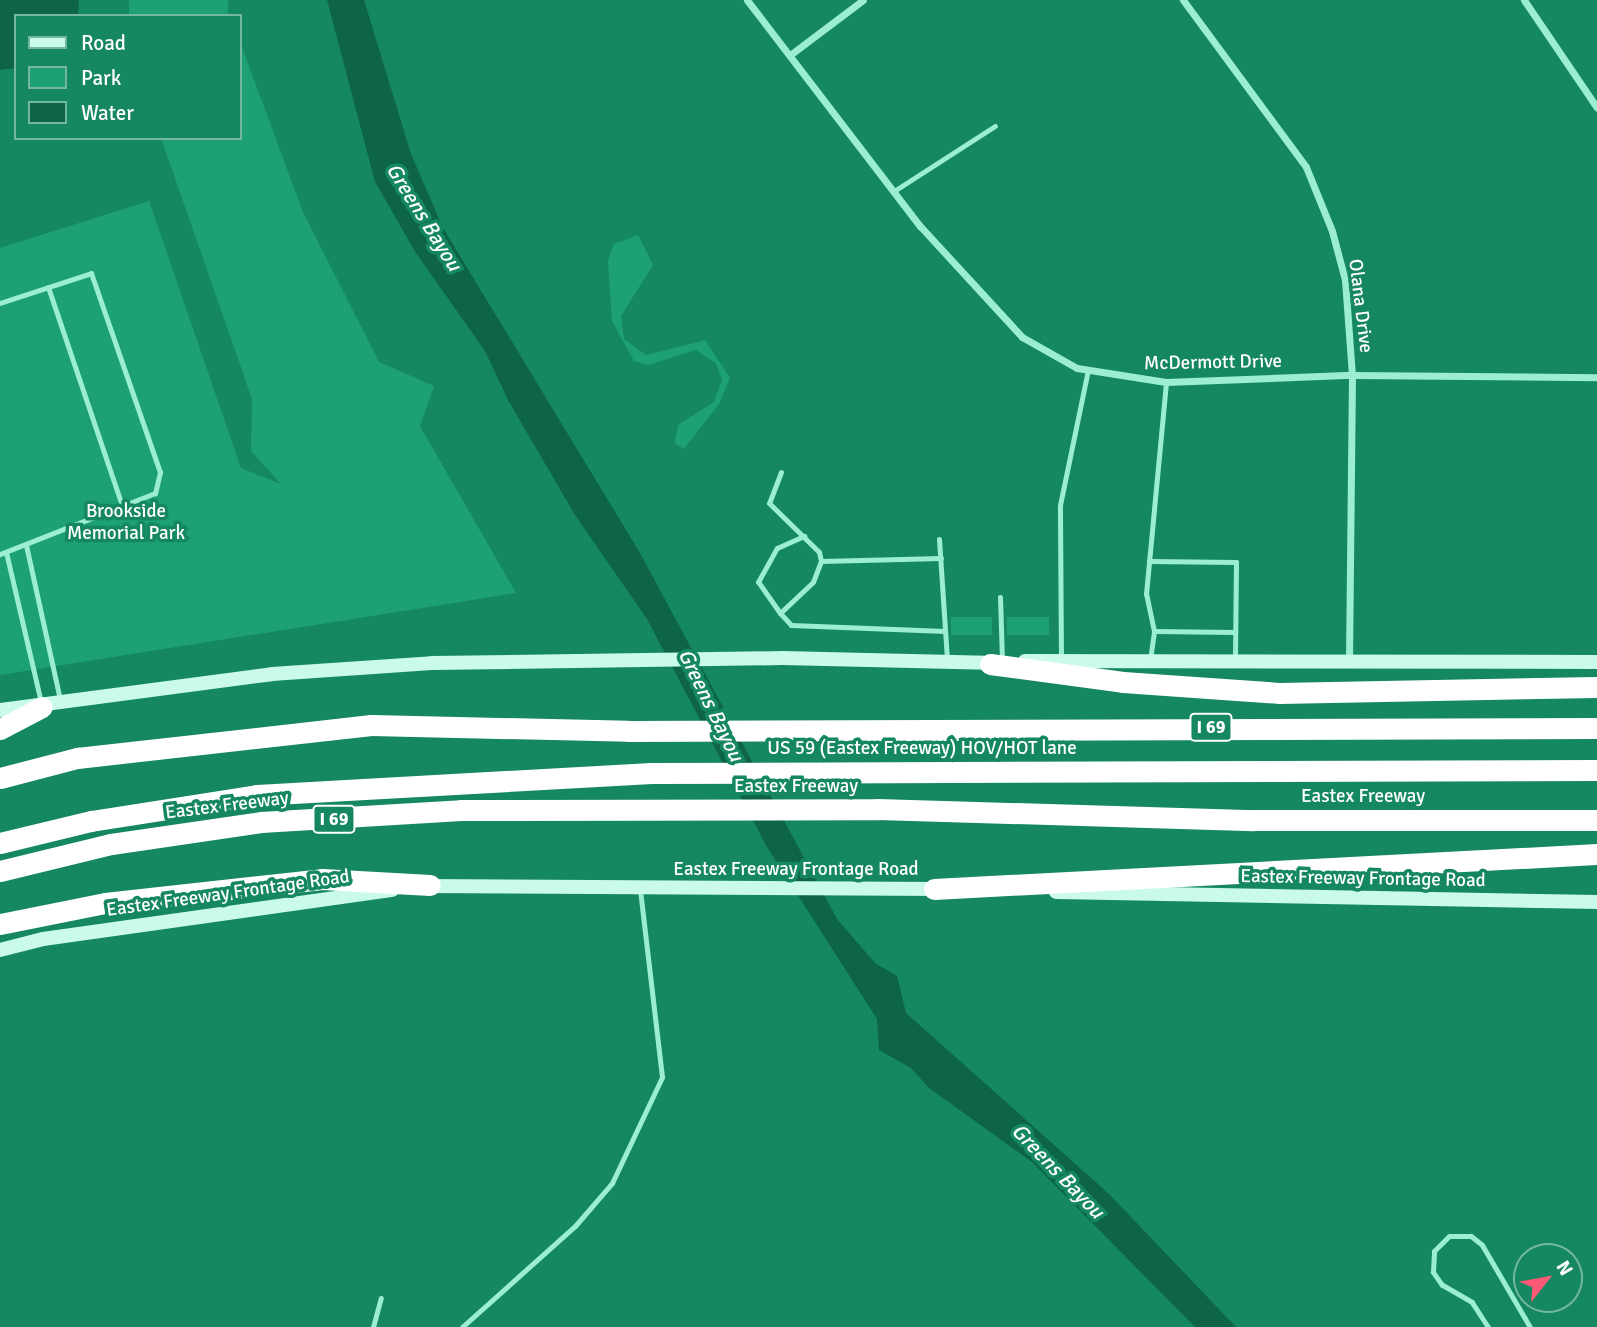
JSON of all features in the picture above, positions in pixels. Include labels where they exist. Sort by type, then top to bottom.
[{"type":"highway","points":[[996,663],[1123,682],[1279,693],[1597,687]]},
{"type":"highway","points":[[0,729],[51,705]]},
{"type":"highway","name":"I 69","points":[[0,778],[77,758],[371,724],[628,731],[826,727],[1597,728]]},
{"type":"highway","name":"US 59 (Eastex Freeway) HOV/HOT lane","points":[[0,844],[91,821],[257,795],[651,773],[1597,770]]},
{"type":"highway","name":"Eastex Freeway","points":[[0,871],[111,844],[261,822],[461,810],[877,809],[1254,820],[1597,820]]},
{"type":"highway","points":[[934,889],[1597,854]]},
{"type":"highway","points":[[0,924],[105,903],[321,879],[430,885]]},
{"type":"main road","points":[[0,710],[272,674],[432,663],[782,658],[947,663],[1061,659],[1349,663],[1597,662]]},
{"type":"main road","name":"Eastex Freeway Frontage Road","points":[[0,950],[43,939],[430,885],[640,890],[726,887],[934,889],[1594,903]]},
{"type":"street","name":"McDermott Drive","points":[[747,0],[894,191],[1022,337],[1088,370],[1166,382],[1352,375],[1597,377]]},
{"type":"street","points":[[790,55],[863,0]]},
{"type":"street","name":"Olana Drive","points":[[1183,0],[1306,167],[1332,231],[1345,280],[1352,375],[1349,663]]},
{"type":"street","points":[[1524,0],[1597,108]]},
{"type":"lane","points":[[894,191],[995,126]]},
{"type":"lane","points":[[0,303],[91,273],[160,472],[155,493],[3,553],[51,705]]},
{"type":"lane","points":[[48,287],[122,506]]},
{"type":"lane","points":[[1061,659],[1060,505],[1088,370]]},
{"type":"lane","points":[[1150,660],[1154,631],[1146,594],[1166,382]]},
{"type":"lane","points":[[781,472],[769,503],[804,536],[821,561]]},
{"type":"lane","points":[[804,536],[777,548],[758,582],[790,625],[945,631]]},
{"type":"lane","points":[[940,539],[947,663]]},
{"type":"lane","points":[[26,545],[51,705]]},
{"type":"lane","points":[[821,561],[941,558]]},
{"type":"lane","points":[[780,613],[813,582],[821,561]]},
{"type":"lane","points":[[1149,561],[1236,562],[1235,661]]},
{"type":"lane","points":[[996,663],[1000,597]]},
{"type":"lane","points":[[1154,631],[1235,632]]},
{"type":"lane","points":[[462,1327],[575,1226],[612,1183],[662,1077],[640,890]]},
{"type":"lane","points":[[1488,1327],[1472,1302],[1442,1285],[1433,1272],[1434,1251],[1449,1236],[1471,1236],[1482,1245],[1530,1327]]},
{"type":"lane","points":[[373,1327],[380,1297]]},
{"type":"green space","points":[[129,0],[228,0],[228,14],[129,14]]},
{"type":"green space","name":"Brookside Memorial Park","points":[[242,47],[303,212],[379,362],[434,386],[420,426],[516,593],[0,675],[0,248],[149,201],[241,468],[281,484],[251,451],[252,399],[162,140],[242,140]]},
{"type":"green space","points":[[638,235],[653,265],[621,316],[624,339],[646,355],[705,340],[730,378],[719,404],[684,449],[675,443],[678,425],[714,402],[722,380],[716,363],[696,350],[648,365],[634,361],[612,321],[608,260],[614,244]]},
{"type":"green space","points":[[951,617],[992,617],[992,635],[951,635]]},
{"type":"green space","points":[[1007,617],[1049,617],[1049,635],[1007,635]]},
{"type":"water","points":[[0,0],[79,0],[78,14],[14,14],[14,68],[0,70]]},
{"type":"water","name":"Greens Bayou","points":[[327,0],[364,0],[411,154],[443,228],[640,553],[837,919],[875,963],[897,976],[906,1013],[1109,1194],[1236,1327],[1195,1327],[1032,1162],[929,1088],[911,1068],[879,1050],[877,1019],[767,847],[647,619],[575,515],[508,400],[485,351],[416,253],[375,182]]}]
